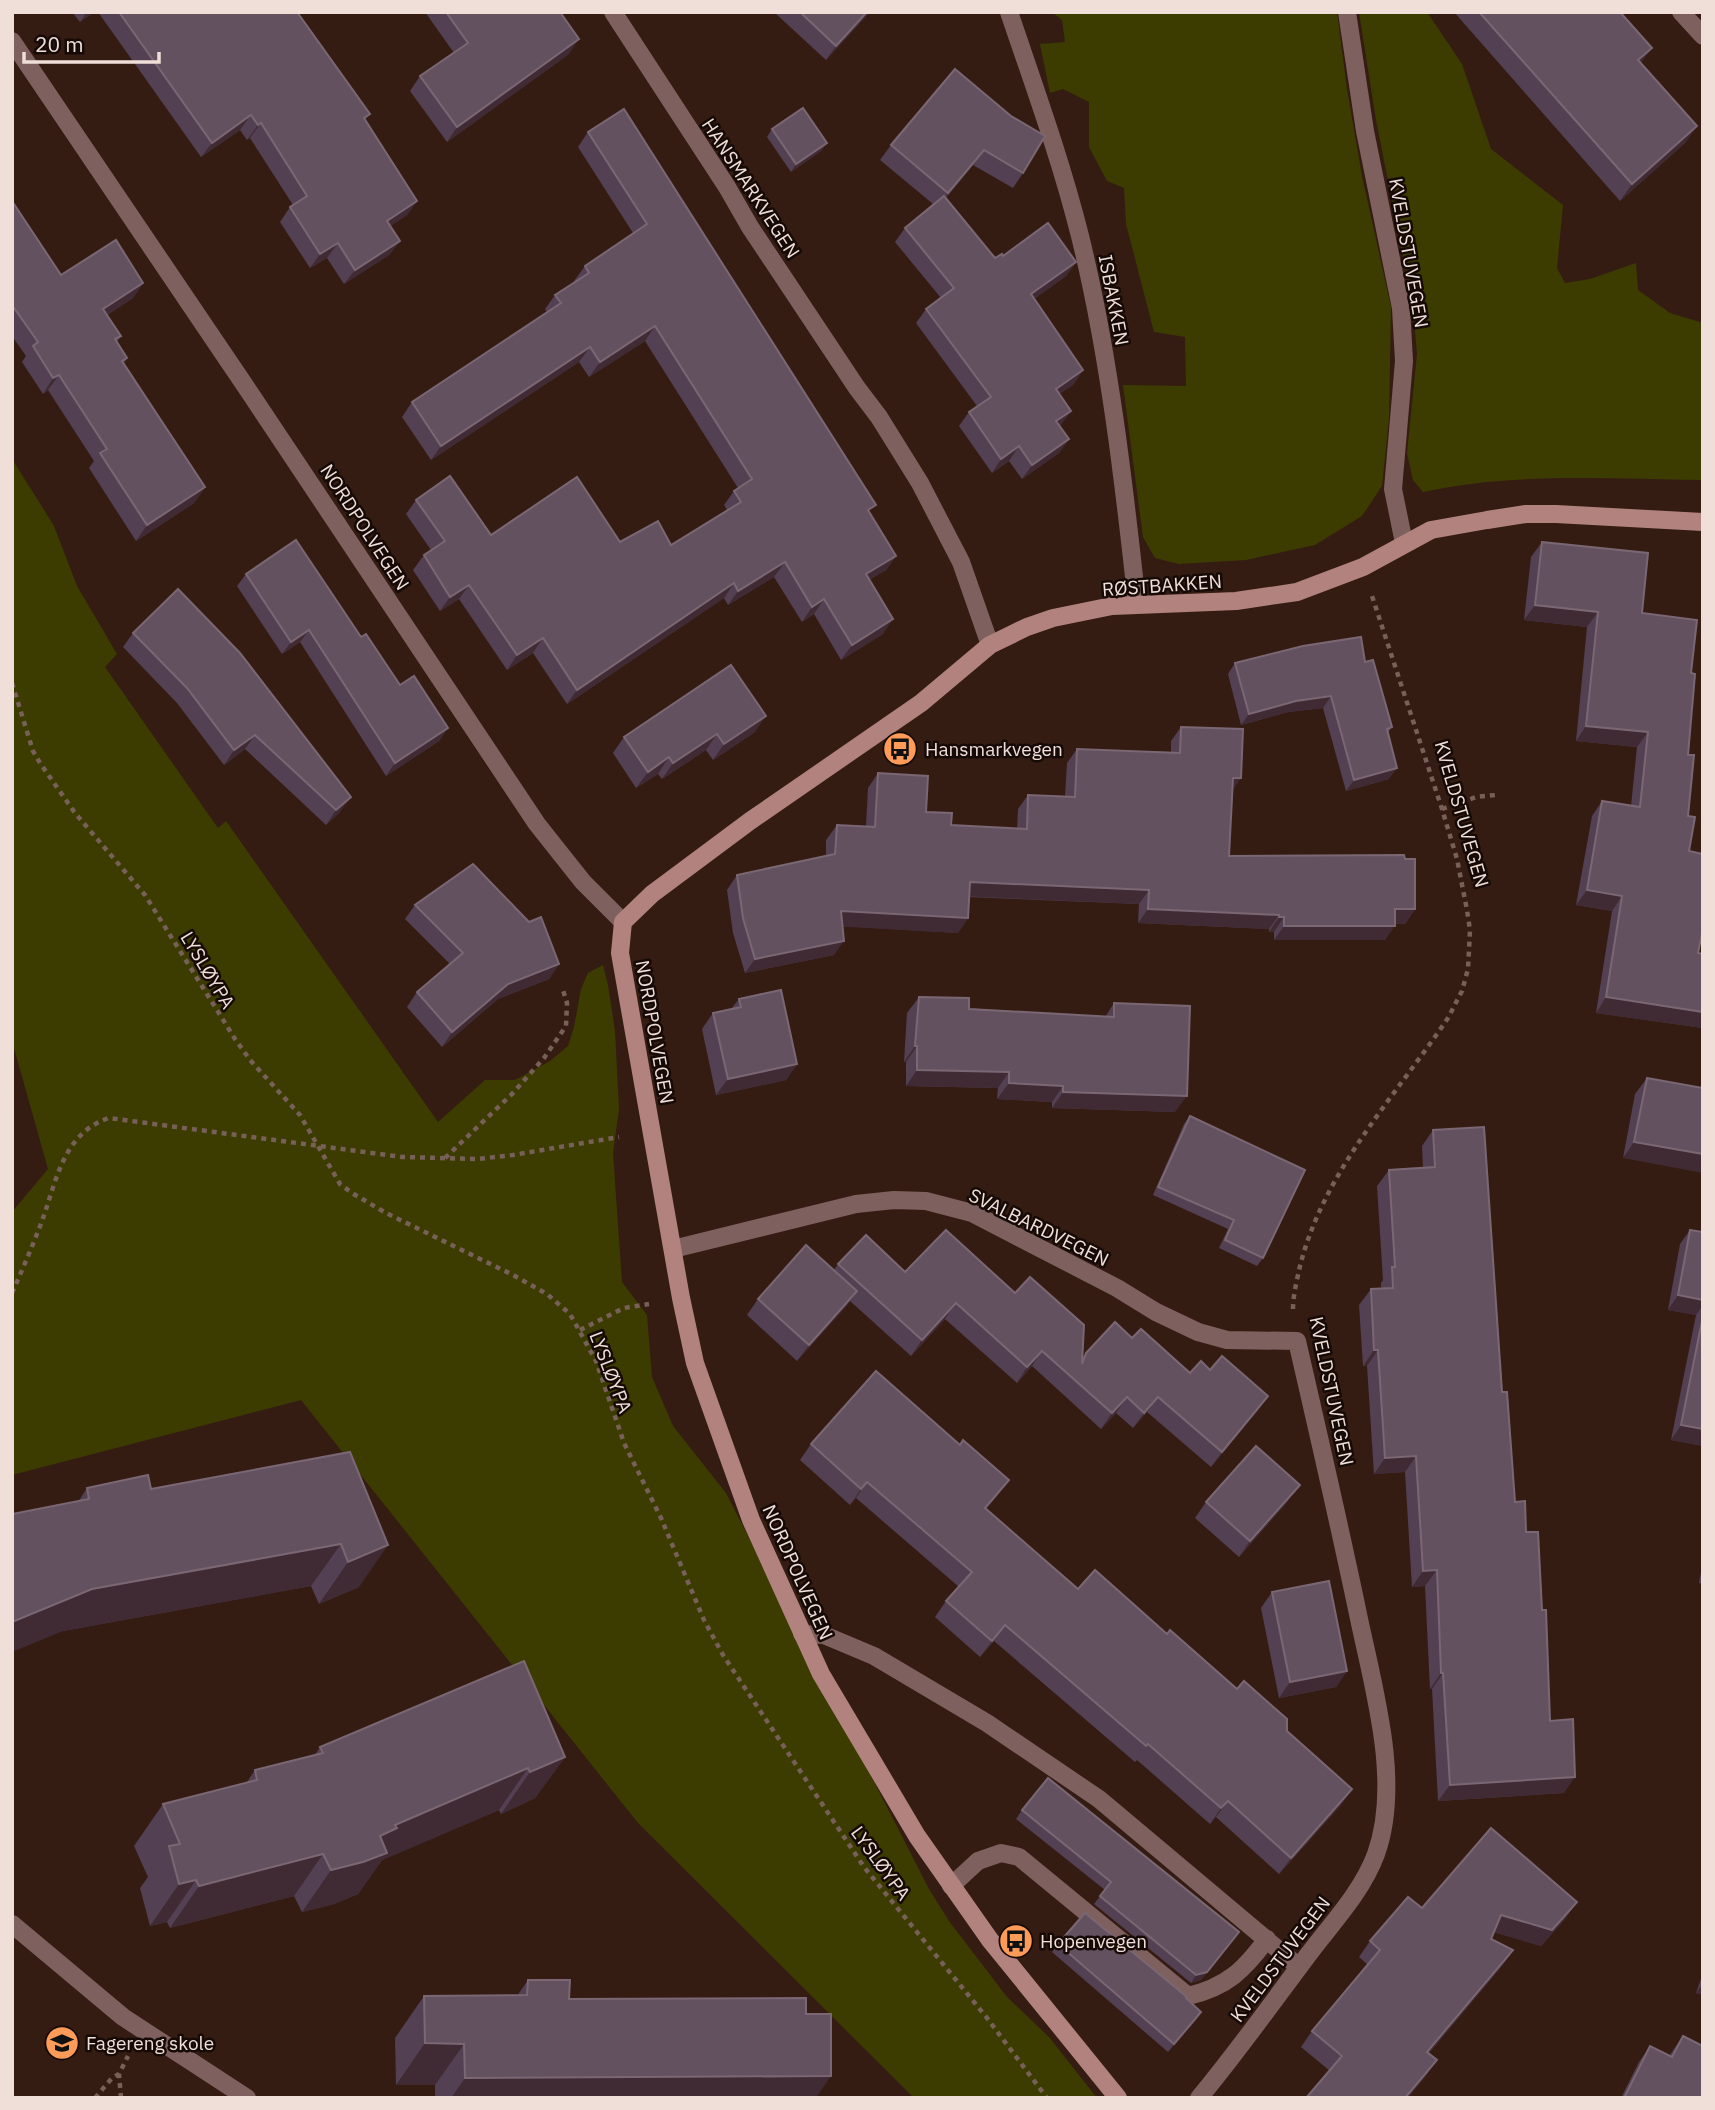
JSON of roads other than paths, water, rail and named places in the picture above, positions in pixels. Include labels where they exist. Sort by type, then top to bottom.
[{"type":"street","name":"HANSMARKVEGEN","points":[[613,12],[727,187],[750,228],[879,417],[920,483],[961,562],[989,645]]},
{"type":"street","name":"ISBAKKEN","points":[[1009,12],[1080,237],[1100,335],[1117,442],[1137,604]]},
{"type":"street","name":"KVELDSTUVEGEN","points":[[1348,12],[1365,131],[1401,308],[1404,361],[1393,489],[1404,543]]},
{"type":"street","points":[[1681,12],[1703,36]]},
{"type":"street","name":"NORDPOLVEGEN","points":[[12,41],[268,418],[537,824],[583,882],[623,922],[620,953],[681,1298],[695,1363],[751,1520],[821,1674],[951,1886],[990,1940],[1118,2098]]},
{"type":"street","name":"RØSTBAKKEN","points":[[623,922],[652,894],[760,814],[921,703],[989,645],[1027,627],[1053,618],[1112,606],[1236,601],[1297,592],[1363,567],[1430,530],[1526,514],[1703,523]]},
{"type":"street","name":"SVALBARDVEGEN","points":[[673,1250],[856,1204],[894,1200],[926,1201],[972,1213],[1198,1332],[1227,1340],[1297,1341]]},
{"type":"street","name":"KVELDSTUVEGEN","points":[[1199,2098],[1351,1900],[1376,1853],[1385,1804],[1386,1779],[1378,1715],[1297,1341]]},
{"type":"street","points":[[802,1634],[824,1635],[874,1656],[987,1723],[1099,1799],[1299,1967]]},
{"type":"street","points":[[951,1886],[978,1861],[1001,1853],[1018,1857],[1188,1996],[1207,1992],[1245,1969],[1267,1940]]},
{"type":"street","points":[[12,1924],[123,2017],[247,2098]]},
{"type":"place","name":"Hansmarkvegen","points":[[900,749]]},
{"type":"place","name":"Hopenvegen","points":[[1016,1941]]},
{"type":"place","name":"Fagereng skole","points":[[62,2043]]}]
